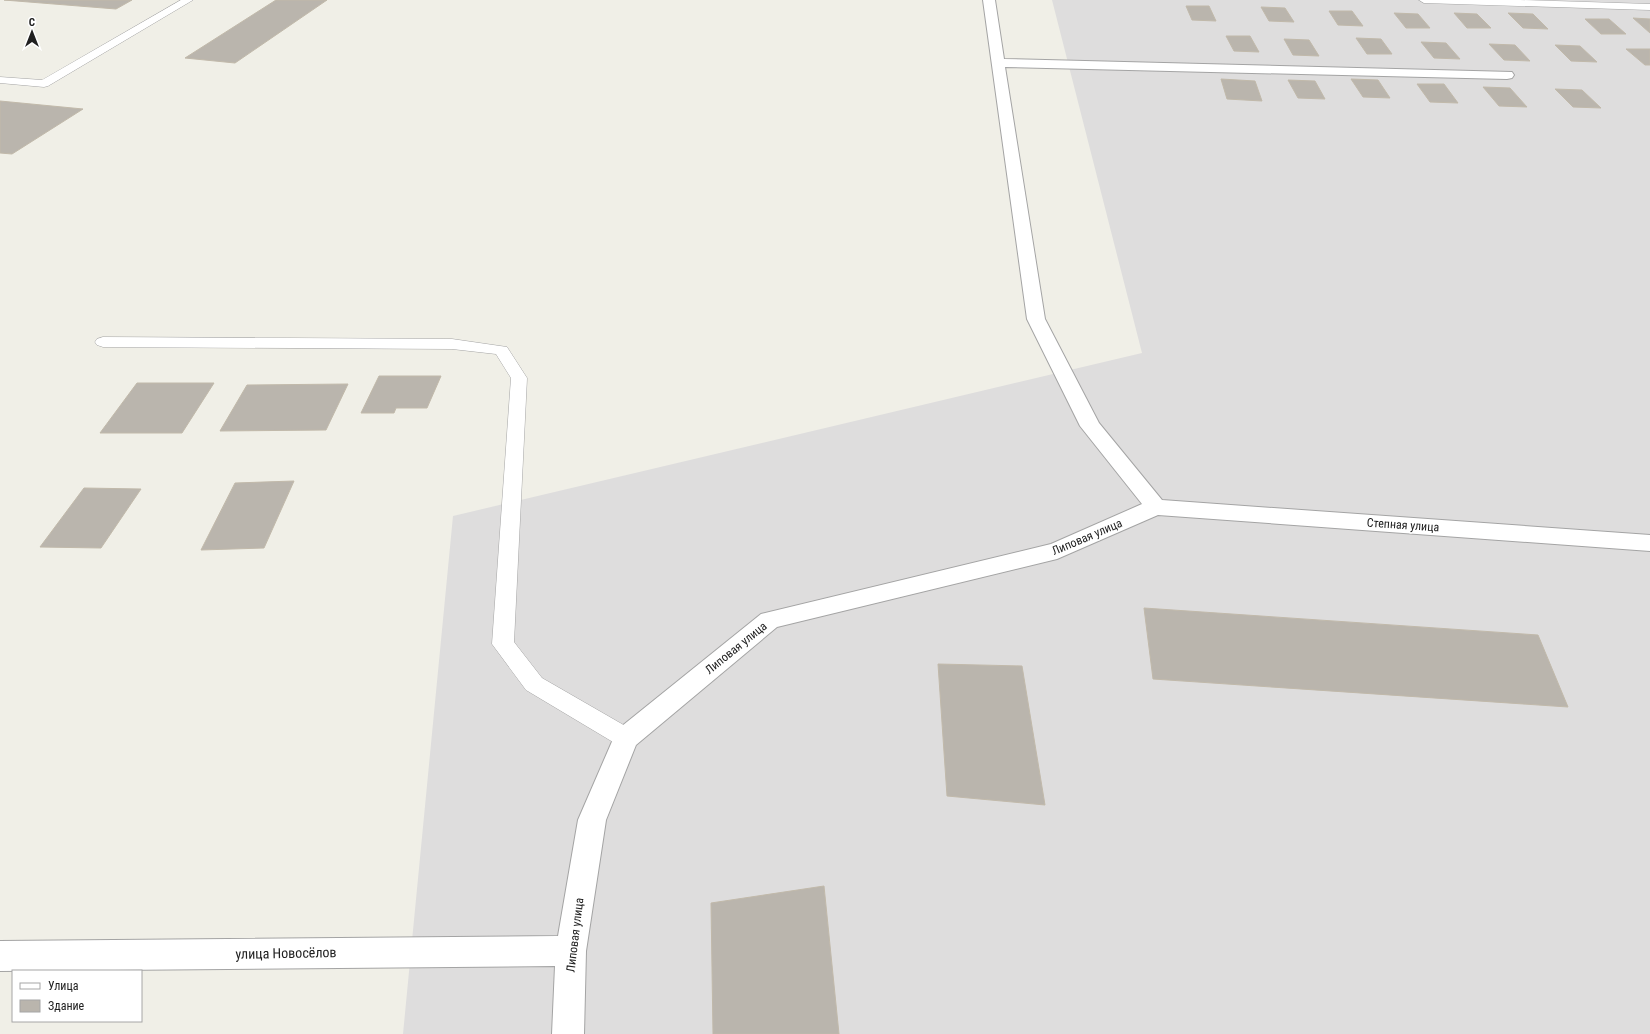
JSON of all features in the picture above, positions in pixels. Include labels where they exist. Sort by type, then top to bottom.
[{"type":"street","points":[[989,0],[1036,319],[1090,426],[1156,507]]},
{"type":"street","points":[[998,63],[1507,75]]},
{"type":"street","name":"Степная улица","points":[[1156,507],[1650,543]]},
{"type":"street","name":"Липовая улица","points":[[568,1034],[572,950],[592,820],[626,738],[770,620],[1057,551],[1156,507]]},
{"type":"street","name":"улица Новосёлов","points":[[0,956],[572,950]]},
{"type":"lane","points":[[0,80],[44,84],[188,0]]},
{"type":"lane","points":[[1424,0],[1650,7]]},
{"type":"lane","points":[[103,342],[452,344],[501,350],[519,378],[503,644],[534,684],[626,738]]},
{"type":"shaded area","points":[[1052,0],[1650,0],[1650,1034],[403,1034],[453,516],[1142,353]]},
{"type":"building","points":[[4,0],[132,0],[116,9]]},
{"type":"building","points":[[276,0],[327,0],[235,63],[185,58]]},
{"type":"building","points":[[1186,6],[1209,6],[1216,21],[1192,20]]},
{"type":"building","points":[[1261,7],[1285,8],[1294,22],[1269,21]]},
{"type":"building","points":[[1329,11],[1352,11],[1363,26],[1338,25]]},
{"type":"building","points":[[1394,13],[1418,14],[1430,28],[1406,28]]},
{"type":"building","points":[[1454,13],[1477,14],[1491,28],[1467,28]]},
{"type":"building","points":[[1508,13],[1533,14],[1548,29],[1523,28]]},
{"type":"building","points":[[1633,18],[1650,19],[1650,33]]},
{"type":"building","points":[[1585,19],[1609,19],[1626,34],[1601,34]]},
{"type":"building","points":[[1226,36],[1250,36],[1259,52],[1234,51]]},
{"type":"building","points":[[1356,38],[1381,39],[1392,54],[1367,54]]},
{"type":"building","points":[[1284,39],[1309,40],[1319,56],[1293,55]]},
{"type":"building","points":[[1421,42],[1446,43],[1460,59],[1434,58]]},
{"type":"building","points":[[1489,44],[1515,45],[1530,61],[1504,60]]},
{"type":"building","points":[[1555,45],[1580,46],[1597,62],[1571,61]]},
{"type":"building","points":[[1626,49],[1650,49],[1650,65],[1645,65]]},
{"type":"building","points":[[1221,79],[1255,81],[1262,101],[1227,99]]},
{"type":"building","points":[[1351,79],[1378,80],[1390,98],[1363,97]]},
{"type":"building","points":[[1288,80],[1315,81],[1325,99],[1298,98]]},
{"type":"building","points":[[1417,84],[1444,84],[1458,103],[1430,102]]},
{"type":"building","points":[[1483,87],[1510,88],[1527,107],[1499,106]]},
{"type":"building","points":[[1555,89],[1582,90],[1601,108],[1573,107]]},
{"type":"building","points":[[0,101],[83,109],[12,154],[0,153]]},
{"type":"building","points":[[379,376],[441,376],[427,408],[396,408],[394,413],[361,413]]},
{"type":"building","points":[[137,383],[214,383],[182,433],[100,433]]},
{"type":"building","points":[[348,384],[326,430],[220,431],[247,385]]},
{"type":"building","points":[[294,481],[264,548],[201,550],[235,483]]},
{"type":"building","points":[[84,488],[141,489],[101,548],[40,547]]},
{"type":"building","points":[[1144,608],[1538,635],[1568,707],[1153,679]]},
{"type":"building","points":[[938,664],[1022,666],[1045,805],[947,796]]},
{"type":"building","points":[[824,886],[839,1034],[713,1034],[711,903]]}]
